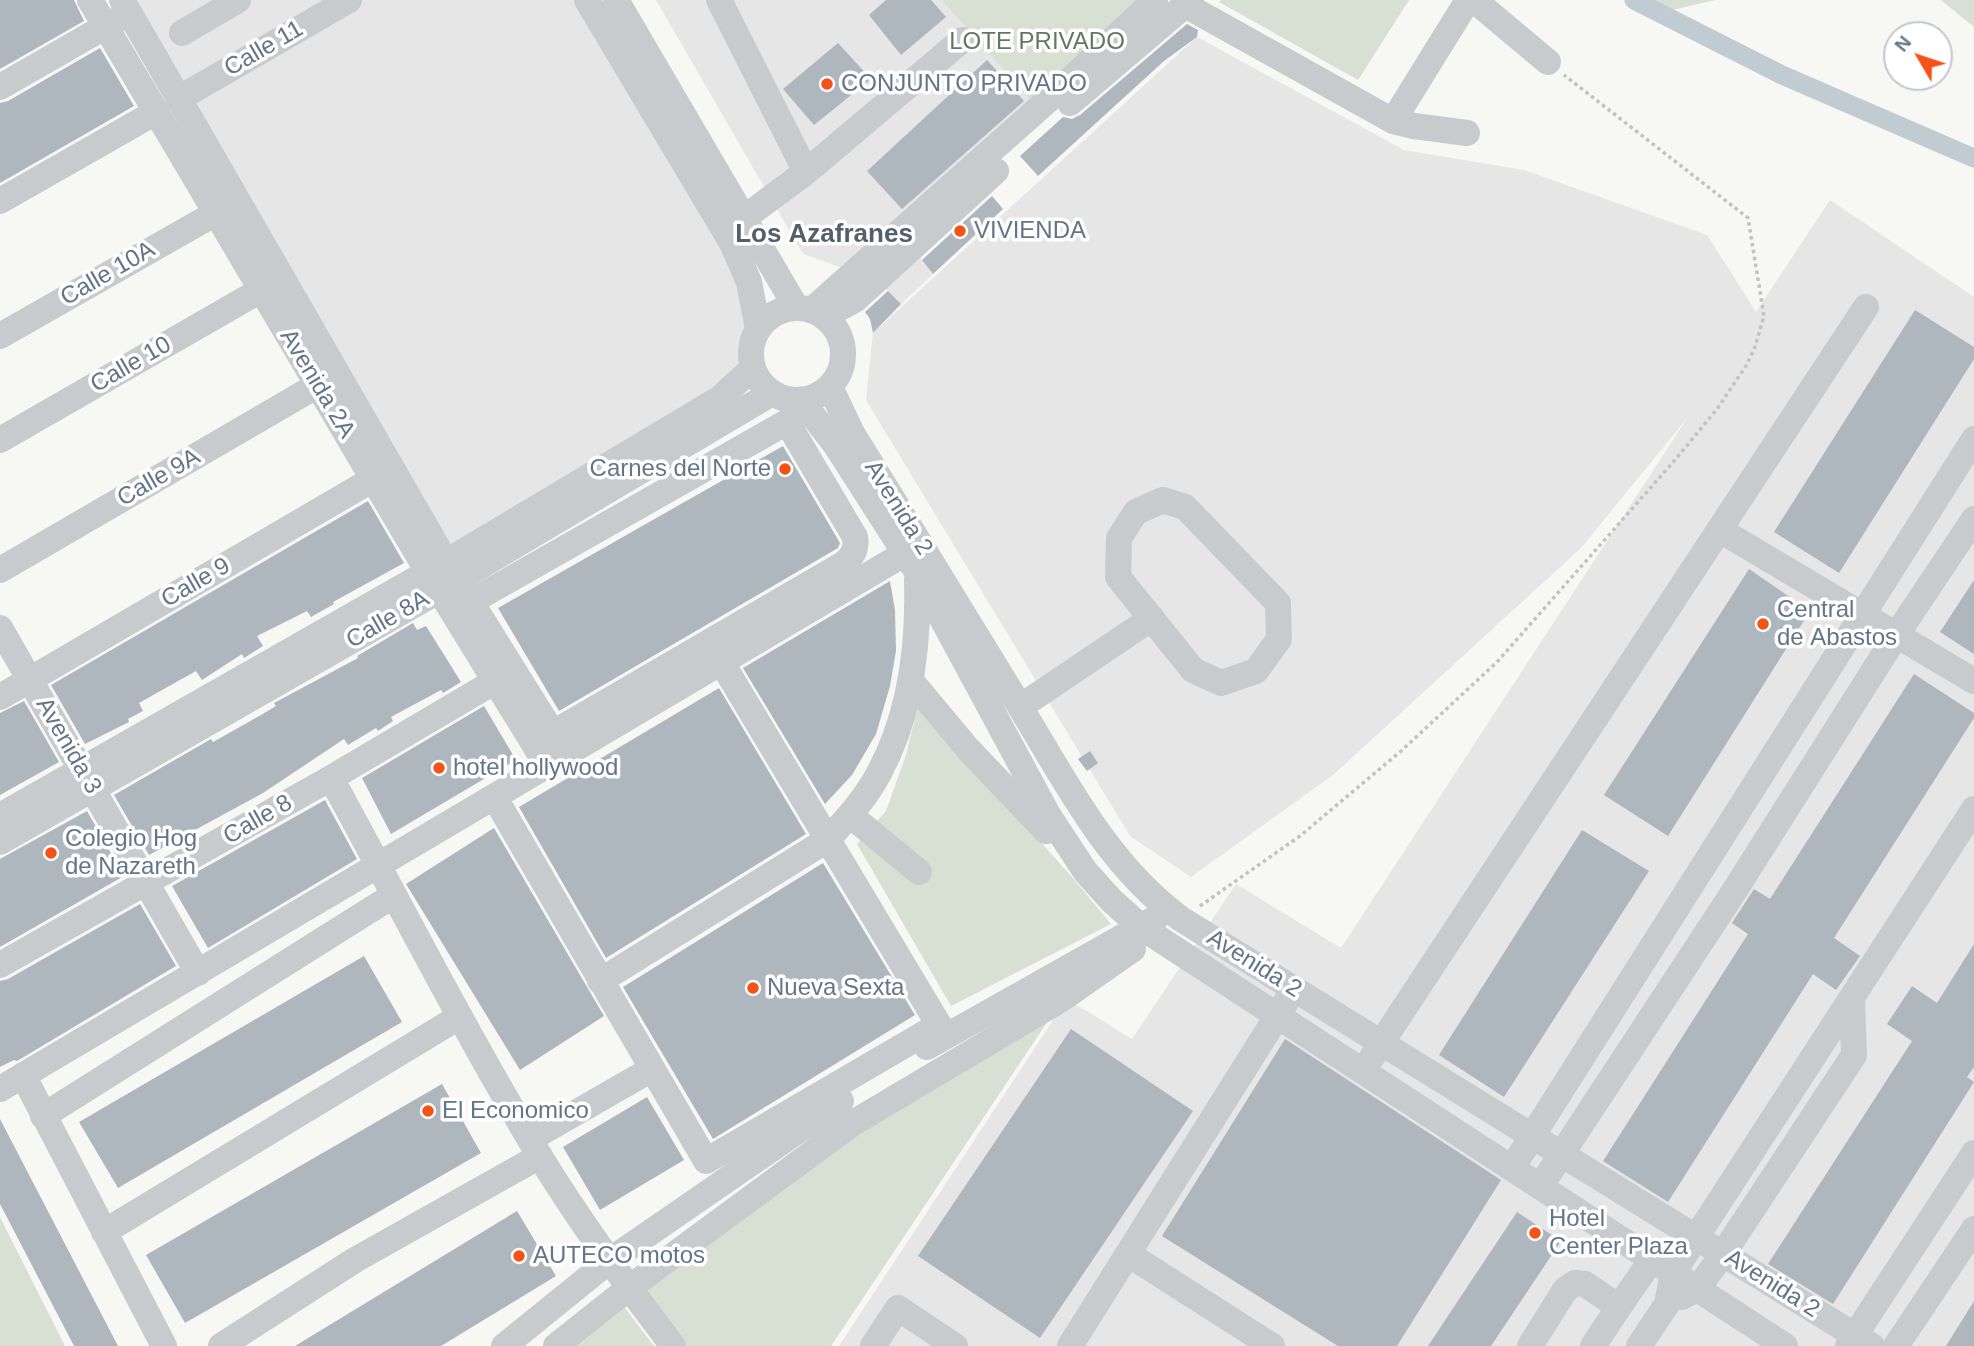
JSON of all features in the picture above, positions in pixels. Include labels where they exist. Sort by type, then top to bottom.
[{"type":"street","name":"Avenida 2A","points":[[90,0],[105,26],[167,105],[382,474],[557,761]]},
{"type":"street","points":[[182,33],[238,0]]},
{"type":"street","name":"Calle 11","points":[[0,201],[349,0]]},
{"type":"street","points":[[587,0],[732,243],[749,282],[758,329]]},
{"type":"street","points":[[616,0],[744,218],[811,311],[836,327],[843,342],[844,358],[840,373],[830,387],[807,399],[784,403]]},
{"type":"street","points":[[719,0],[806,172]]},
{"type":"street","points":[[553,733],[845,564],[856,547],[855,537],[784,403],[764,386],[753,368],[752,341],[758,329],[775,314],[811,311],[856,299],[1062,99],[1155,0]]},
{"type":"street","points":[[1393,121],[1468,0]]},
{"type":"street","points":[[1474,0],[1548,62]]},
{"type":"street","points":[[1062,99],[1188,3],[1393,121],[1467,133]]},
{"type":"street","name":"Avenida 2A","points":[[125,6],[216,213],[318,386],[382,474]]},
{"type":"street","points":[[0,87],[105,26],[125,6]]},
{"type":"street","points":[[744,218],[806,172],[962,40]]},
{"type":"street","name":"Calle 10A","points":[[0,336],[216,213]]},
{"type":"street","name":"Calle 10","points":[[0,440],[261,290]]},
{"type":"street","points":[[1363,1071],[1867,307]]},
{"type":"street","name":"Calle 8A","points":[[449,581],[719,399],[753,368]]},
{"type":"street","name":"Calle 9A","points":[[0,570],[318,386]]},
{"type":"street","name":"Avenida 2","points":[[830,387],[852,433],[1020,707],[1106,845],[1134,879],[1175,915],[1696,1237],[1858,1342]]},
{"type":"street","name":"Avenida 2","points":[[784,403],[814,417],[835,444],[910,563],[1047,813],[1085,871],[1111,900],[1148,931],[1785,1346]]},
{"type":"street","name":"Calle 8A","points":[[0,816],[87,779],[449,581],[784,403]]},
{"type":"street","points":[[1512,1168],[1974,439]]},
{"type":"street","name":"Calle 9","points":[[0,697],[382,474]]},
{"type":"street","points":[[1163,500],[1185,507],[1278,603],[1279,639],[1256,671],[1221,683],[1193,670],[1152,618],[1118,578],[1119,538],[1136,512],[1163,500]]},
{"type":"street","points":[[1540,1186],[1734,893],[1897,634],[1974,519]]},
{"type":"street","points":[[1720,530],[1974,681]]},
{"type":"street","points":[[0,1089],[722,663],[910,563],[918,620],[912,682],[894,739],[879,774],[850,815],[827,840],[600,981]]},
{"type":"street","points":[[1020,707],[1152,618]]},
{"type":"street","name":"Avenida 3","points":[[0,628],[198,972]]},
{"type":"street","points":[[495,798],[706,1161],[939,1025],[722,663]]},
{"type":"street","name":"Avenida 2A","points":[[505,676],[553,733],[557,761]]},
{"type":"street","name":"Calle 8","points":[[0,965],[147,884],[505,676]]},
{"type":"street","points":[[912,682],[968,749],[1085,871]]},
{"type":"street","points":[[331,778],[459,1017],[535,1148],[609,1261],[673,1346]]},
{"type":"street","name":"Calle 8A","points":[[0,842],[87,779]]},
{"type":"street","points":[[1593,1346],[1619,1307],[1696,1237],[1974,809]]},
{"type":"street","points":[[850,815],[919,872]]},
{"type":"street","points":[[1700,872],[1734,893]]},
{"type":"street","points":[[43,1116],[394,895]]},
{"type":"street","points":[[504,1346],[609,1261],[838,1102],[930,1046],[1175,915]]},
{"type":"street","points":[[556,1346],[628,1288],[853,1124],[1060,1000],[1148,931]]},
{"type":"street","points":[[1070,1346],[1294,989]]},
{"type":"street","points":[[1639,1346],[1667,1304],[1697,1289],[1723,1254],[1854,1055],[1852,1000]]},
{"type":"street","points":[[104,1232],[459,1017]]},
{"type":"street","points":[[221,1346],[535,1148],[652,1069]]},
{"type":"street","points":[[23,1075],[164,1346]]},
{"type":"street","points":[[1570,1076],[1601,1094]]},
{"type":"street","points":[[1858,1342],[1882,1294],[1974,1153]]},
{"type":"street","points":[[1733,1181],[1761,1199]]},
{"type":"street","points":[[1896,1346],[1974,1229]]},
{"type":"street","points":[[1128,1254],[1272,1346]]},
{"type":"street","points":[[1662,1266],[1667,1304]]},
{"type":"street","points":[[1530,1346],[1565,1290],[1575,1283],[1585,1284],[1619,1307]]},
{"type":"street","points":[[1882,1294],[1916,1315]]},
{"type":"street","points":[[876,1345],[898,1308],[955,1346]]},
{"type":"path","points":[[1175,915],[1300,836],[1400,752],[1497,662],[1675,460],[1735,384],[1755,348],[1764,316],[1748,218],[1548,62]]},
{"type":"shaded area","points":[[130,0],[580,0],[740,278],[754,338],[740,368],[714,394],[446,553]]},
{"type":"shaded area","points":[[656,0],[1138,0],[845,269],[803,254]]},
{"type":"shaded area","name":"Central de Abastos","points":[[1197,37],[1404,150],[1524,170],[1707,235],[1756,312],[1830,200],[1974,297],[1974,1346],[839,1346],[1067,999],[1132,1039],[1236,884],[1341,948],[1688,417],[1581,548],[1333,775],[1191,877],[1130,836],[866,400],[873,333]]},
{"type":"shaded area","points":[[915,251],[933,274],[901,304],[880,283]]},
{"type":"green space","name":"LOTE PRIVADO","points":[[942,0],[1138,0],[1032,102]]},
{"type":"green space","points":[[1409,0],[1358,80],[1219,2]]},
{"type":"green space","points":[[1630,0],[1715,0],[1664,12]]},
{"type":"green space","points":[[1941,0],[1974,0],[1974,27]]},
{"type":"green space","points":[[918,706],[1111,924],[951,1006],[857,844],[886,811],[906,755]]},
{"type":"green space","points":[[1052,1015],[831,1346],[685,1346],[641,1288],[765,1189]]},
{"type":"green space","points":[[0,1217],[65,1346],[0,1346]]},
{"type":"green space","points":[[625,1308],[654,1346],[577,1346]]},
{"type":"building","points":[[0,0],[74,0],[84,21],[0,69]]},
{"type":"building","points":[[886,0],[931,0],[946,17],[901,55],[869,15]]},
{"type":"building","points":[[1187,24],[1198,30],[1197,37],[1164,61],[1038,176],[1020,156],[1063,117],[1072,119],[1080,115]]},
{"type":"building","name":"CONJUNTO PRIVADO","points":[[838,43],[871,79],[814,125],[783,89]]},
{"type":"building","points":[[100,48],[134,106],[0,183],[0,103],[8,101]]},
{"type":"building","points":[[987,60],[1024,101],[902,209],[867,171]]},
{"type":"building","name":"VIVIENDA","points":[[992,196],[1003,209],[933,274],[922,260]]},
{"type":"building","points":[[888,291],[901,304],[873,333],[870,319],[865,312]]},
{"type":"building","points":[[1915,310],[1974,347],[1974,359],[1839,573],[1774,532]]},
{"type":"building","points":[[783,446],[840,543],[838,548],[559,711],[498,608]]},
{"type":"building","points":[[368,501],[404,563],[311,617],[307,611],[257,636],[263,646],[244,658],[242,654],[202,680],[196,671],[139,703],[143,711],[128,719],[129,722],[85,744],[51,685]]},
{"type":"building","points":[[1749,569],[1810,611],[1668,836],[1604,795]]},
{"type":"building","points":[[1974,580],[1974,654],[1940,632]]},
{"type":"building","points":[[890,581],[895,610],[896,651],[890,686],[876,734],[852,775],[825,804],[743,668]]},
{"type":"building","points":[[413,623],[417,630],[426,626],[461,682],[391,717],[393,721],[378,731],[376,728],[348,745],[344,739],[263,793],[149,855],[114,795],[211,739],[213,742],[261,715],[276,706],[274,703],[358,658],[357,656]]},
{"type":"building","points":[[1914,674],[1974,713],[1974,718],[1834,938],[1860,956],[1836,990],[1813,974],[1668,1202],[1603,1161],[1748,934],[1732,923],[1754,889],[1770,899]]},
{"type":"building","points":[[719,688],[806,834],[606,958],[519,807]]},
{"type":"building","points":[[24,701],[59,762],[0,795],[0,713]]},
{"type":"building","name":"hotel hollywood","points":[[484,706],[516,760],[391,834],[362,778]]},
{"type":"building","points":[[1090,751],[1098,763],[1087,771],[1078,759]]},
{"type":"building","points":[[325,800],[357,859],[208,948],[172,886]]},
{"type":"building","points":[[87,811],[124,876],[0,947],[0,859]]},
{"type":"building","points":[[494,828],[604,1016],[520,1070],[406,884]]},
{"type":"building","points":[[1582,830],[1649,871],[1504,1097],[1439,1055]]},
{"type":"building","points":[[823,863],[915,1015],[713,1139],[623,987]]},
{"type":"building","points":[[140,904],[176,966],[17,1061],[0,1067],[0,981],[8,979]]},
{"type":"building","points":[[1974,944],[1974,1067],[1967,1077],[1974,1082],[1833,1304],[1768,1264],[1912,1041],[1887,1024],[1912,986],[1937,1003]]},
{"type":"building","points":[[364,956],[402,1022],[118,1188],[79,1122]]},
{"type":"building","points":[[1071,1029],[1193,1111],[1040,1338],[918,1256]]},
{"type":"building","points":[[1285,1039],[1501,1180],[1397,1346],[1338,1346],[1162,1236]]},
{"type":"building","points":[[442,1084],[481,1153],[185,1323],[146,1255]]},
{"type":"building","points":[[647,1097],[684,1160],[600,1210],[563,1147]]},
{"type":"building","points":[[0,1119],[118,1346],[74,1346],[0,1204]]},
{"type":"building","points":[[517,1211],[556,1276],[441,1346],[295,1346]]},
{"type":"building","points":[[1517,1212],[1561,1241],[1491,1346],[1428,1346]]},
{"type":"building","points":[[1974,1301],[1974,1346],[1946,1346]]},
{"type":"waterway","points":[[1634,0],[1782,75],[1974,158]]},
{"type":"place","name":"CONJUNTO PRIVADO","points":[[827,84]]},
{"type":"place","name":"VIVIENDA","points":[[960,231]]},
{"type":"place","name":"Carnes del Norte","points":[[785,469]]},
{"type":"place","name":"Central de Abastos","points":[[1763,624]]},
{"type":"place","name":"hotel hollywood","points":[[439,768]]},
{"type":"place","name":"Colegio Hog de Nazareth","points":[[51,853]]},
{"type":"place","name":"Nueva Sexta","points":[[753,988]]},
{"type":"place","name":"El Economico","points":[[428,1111]]},
{"type":"place","name":"Hotel Center Plaza","points":[[1535,1233]]},
{"type":"place","name":"AUTECO motos","points":[[519,1256]]},
{"type":"district","name":"Los Azafranes","points":[[824,235]]}]
